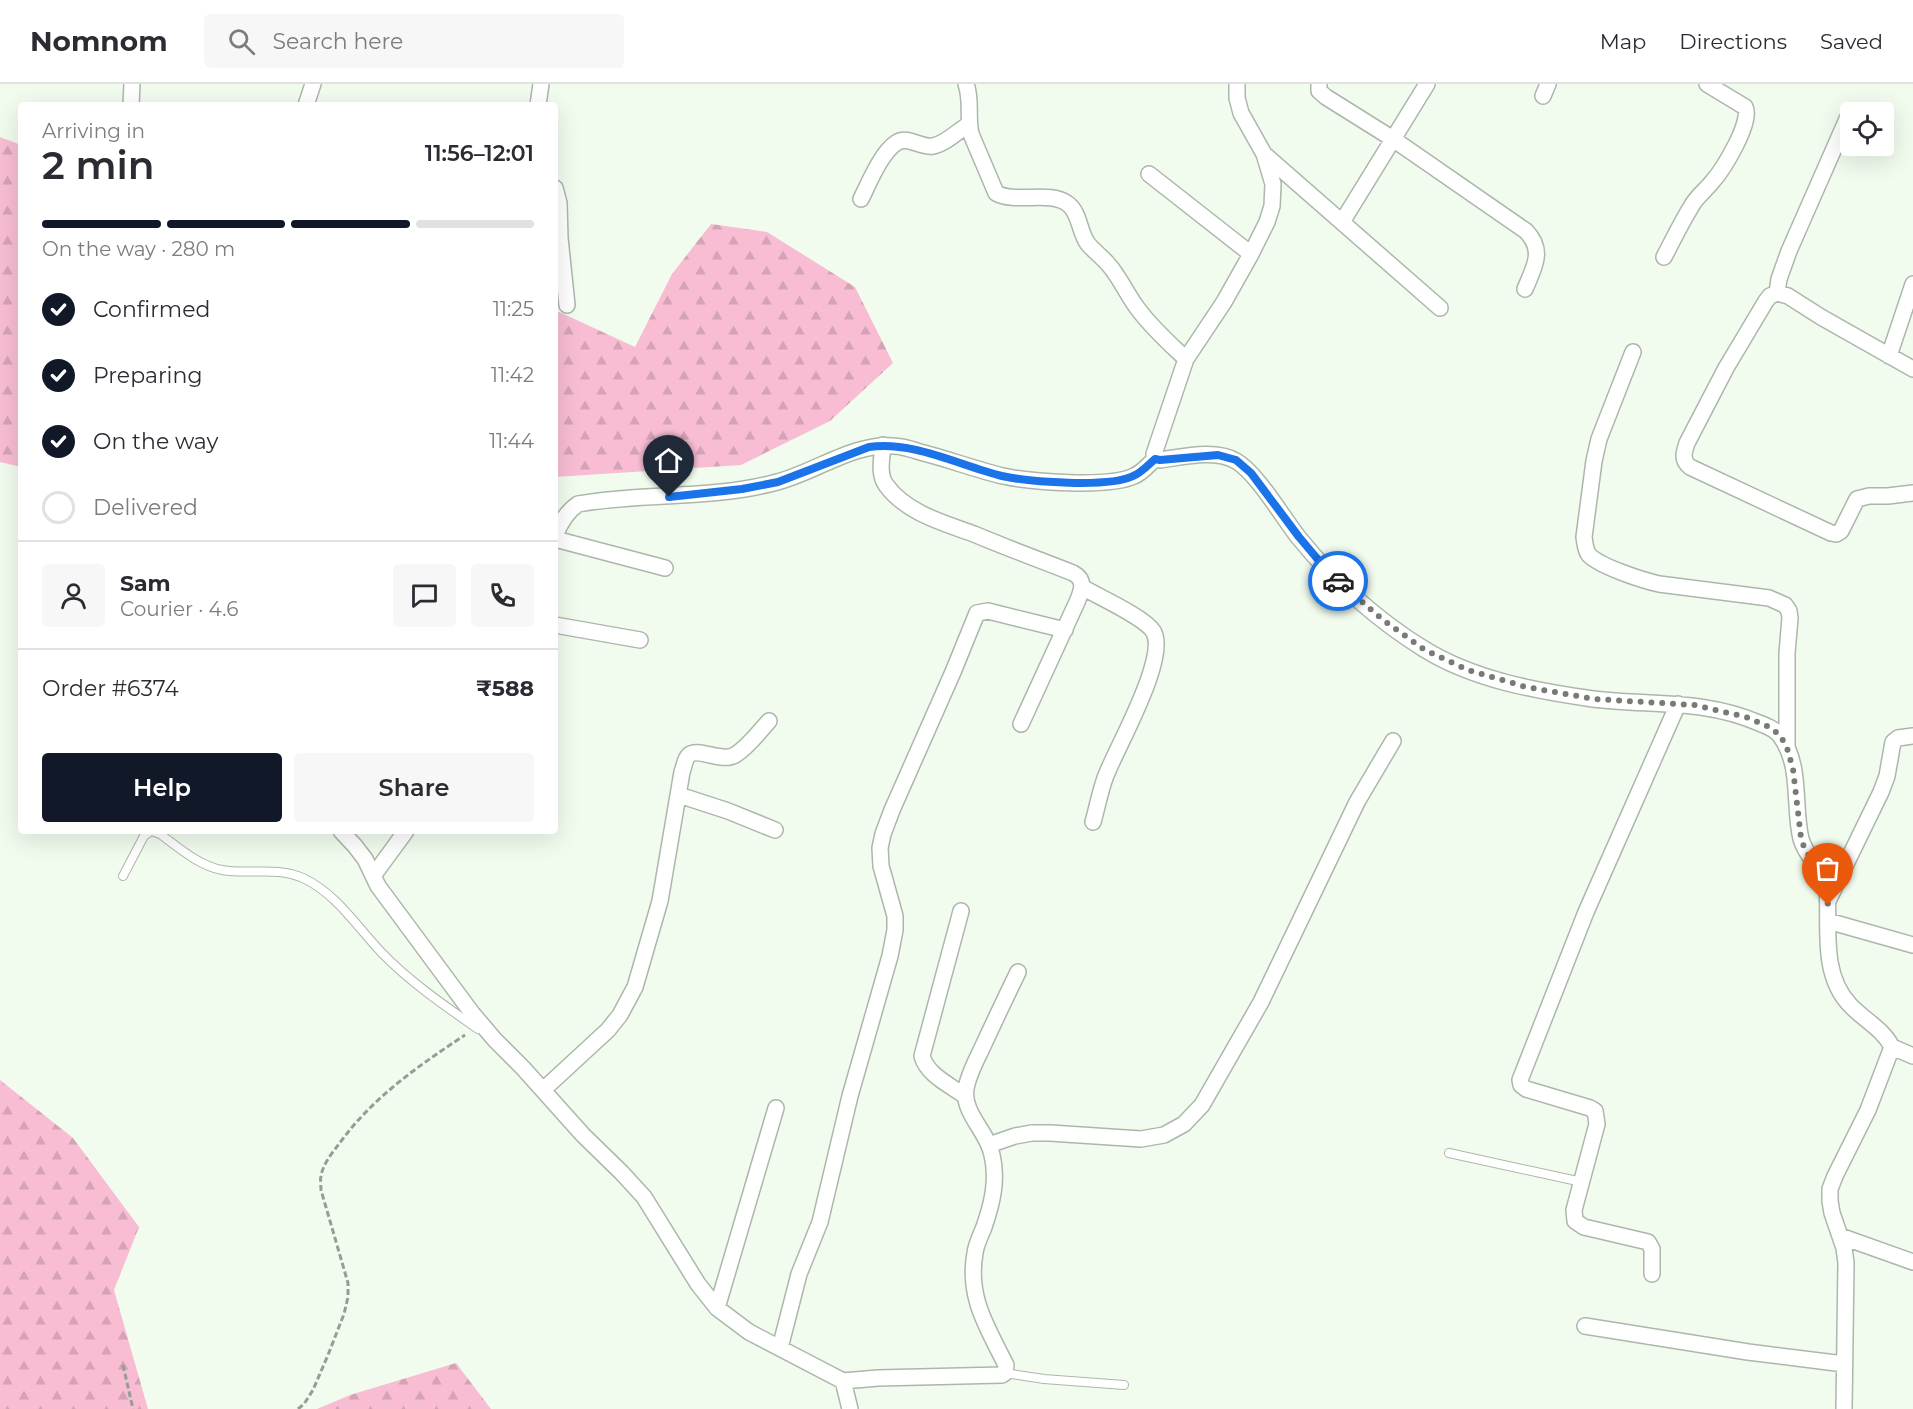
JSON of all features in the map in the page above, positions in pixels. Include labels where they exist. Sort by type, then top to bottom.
[{"type":"street","points":[[130,102],[132,84]]},
{"type":"street","points":[[307,102],[313,84]]},
{"type":"street","points":[[538,102],[541,84]]},
{"type":"street","points":[[966,84],[970,97],[971,134],[996,193],[1005,196],[1057,199],[1069,204],[1074,211],[1082,235],[1108,264],[1137,309],[1157,333],[1186,358]]},
{"type":"street","points":[[1155,459],[1156,445],[1186,358],[1224,302],[1268,222],[1272,206],[1273,184],[1264,154],[1241,113],[1237,98],[1237,84]]},
{"type":"street","points":[[1319,84],[1319,91],[1326,98],[1394,139],[1526,231],[1534,240],[1537,250],[1535,265],[1525,289]]},
{"type":"street","points":[[1342,222],[1427,84]]},
{"type":"street","points":[[1664,257],[1691,207],[1722,168],[1747,118],[1745,107],[1707,84]]},
{"type":"street","points":[[861,199],[883,158],[896,143],[902,140],[934,146],[969,124]]},
{"type":"street","points":[[1777,293],[1779,279],[1790,251],[1840,135]]},
{"type":"street","points":[[1264,154],[1440,308]]},
{"type":"street","points":[[1149,174],[1251,254]]},
{"type":"street","points":[[558,199],[567,305]]},
{"type":"street","points":[[1889,356],[1913,284]]},
{"type":"street","points":[[1913,369],[1788,296],[1777,293],[1766,301],[1726,368],[1697,423],[1683,456],[1687,464],[1836,534],[1841,531],[1857,499],[1913,493]]},
{"type":"street","points":[[1633,352],[1608,413],[1597,450],[1584,537],[1585,547],[1589,554],[1600,562],[1659,584],[1769,598],[1785,605],[1790,618],[1787,748]]},
{"type":"street","points":[[883,445],[882,478],[886,486],[904,502],[926,515],[1073,573],[1082,581],[1082,587],[1065,630],[1021,724]]},
{"type":"street","points":[[558,530],[563,518],[578,504],[690,496],[754,487],[778,482],[869,447],[883,445],[896,446],[947,459],[1004,476],[1038,481],[1114,481],[1133,477],[1155,459],[1218,455],[1236,460],[1251,473],[1331,575],[1383,620],[1425,650],[1468,670],[1526,687],[1594,699],[1694,705],[1746,717],[1767,726],[1780,735],[1787,748],[1793,769],[1801,838],[1805,850],[1824,877],[1828,901],[1828,955],[1835,983],[1841,995],[1884,1034],[1892,1047],[1913,1056]]},
{"type":"street","points":[[558,538],[665,568]]},
{"type":"street","points":[[1082,587],[1144,622],[1153,631],[1157,640],[1155,655],[1143,692],[1105,778],[1093,822]]},
{"type":"street","points":[[780,1348],[799,1274],[820,1222],[850,1096],[890,956],[895,916],[881,866],[879,848],[892,810],[977,613],[988,611],[1065,630]]},
{"type":"street","points":[[558,626],[640,640]]},
{"type":"street","points":[[1652,1274],[1652,1250],[1648,1242],[1584,1227],[1575,1221],[1574,1210],[1597,1124],[1595,1111],[1526,1089],[1521,1085],[1520,1080],[1586,912],[1678,704]]},
{"type":"street","points":[[543,1090],[608,1029],[629,1001],[660,901],[682,772],[687,757],[696,753],[727,758],[735,755],[769,721]]},
{"type":"street","points":[[1828,901],[1881,792],[1887,776],[1893,742],[1898,738],[1913,736]]},
{"type":"street","points":[[989,1145],[1015,1136],[1050,1133],[1141,1139],[1164,1135],[1184,1124],[1202,1105],[1261,1002],[1357,802],[1393,741]]},
{"type":"street","points":[[679,795],[775,830]]},
{"type":"street","points":[[344,834],[355,846],[385,896],[472,1013],[583,1135],[644,1197],[698,1284],[717,1308],[749,1332],[843,1382],[878,1378],[1002,1375],[1005,1373],[1006,1365],[974,1295],[975,1251],[993,1194],[994,1172],[989,1145],[965,1096],[966,1085],[978,1056],[1018,972]]},
{"type":"street","points":[[373,876],[404,834]]},
{"type":"street","points":[[961,911],[922,1056],[923,1062],[931,1072],[965,1096]]},
{"type":"street","points":[[1828,921],[1913,945]]},
{"type":"street","points":[[1844,1409],[1846,1263],[1832,1213],[1830,1189],[1868,1110],[1892,1047]]},
{"type":"street","points":[[717,1308],[776,1108]]},
{"type":"street","points":[[1840,1236],[1913,1262]]},
{"type":"street","points":[[1585,1326],[1748,1352],[1844,1364]]},
{"type":"street","points":[[843,1382],[849,1404]]},
{"type":"lane","points":[[123,876],[147,834]]},
{"type":"lane","points":[[159,834],[211,867],[230,871],[270,870],[303,878],[339,905],[389,959],[449,1008],[495,1040]]},
{"type":"lane","points":[[1449,1153],[1582,1182]]},
{"type":"lane","points":[[1005,1373],[1044,1379],[1124,1384]]},
{"type":"path","points":[[298,1409],[313,1390],[344,1314],[348,1298],[348,1283],[321,1190],[321,1175],[332,1152],[361,1115],[434,1055],[476,1027]]},
{"type":"path","points":[[123,1365],[133,1409]]},
{"type":"green space","points":[[0,137],[18,144],[18,466],[0,462]]},
{"type":"green space","points":[[711,224],[767,232],[855,287],[893,363],[830,421],[741,465],[558,477],[558,311],[635,347],[672,274]]},
{"type":"green space","points":[[0,1080],[73,1138],[139,1227],[114,1290],[148,1409],[0,1409]]},
{"type":"green space","points":[[456,1363],[491,1409],[317,1409],[350,1395]]},
{"type":"way so far","points":[[1338,581],[1383,620],[1425,650],[1468,670],[1526,687],[1594,699],[1694,705],[1746,717],[1767,726],[1780,735],[1787,748],[1793,769],[1801,838],[1805,850],[1824,877],[1828,905]]},
{"type":"route","points":[[669,497],[742,489],[778,482],[869,447],[883,445],[896,446],[947,459],[1004,476],[1038,481],[1114,481],[1133,477],[1155,459],[1218,455],[1236,460],[1251,473],[1299,537],[1338,581]]}]
